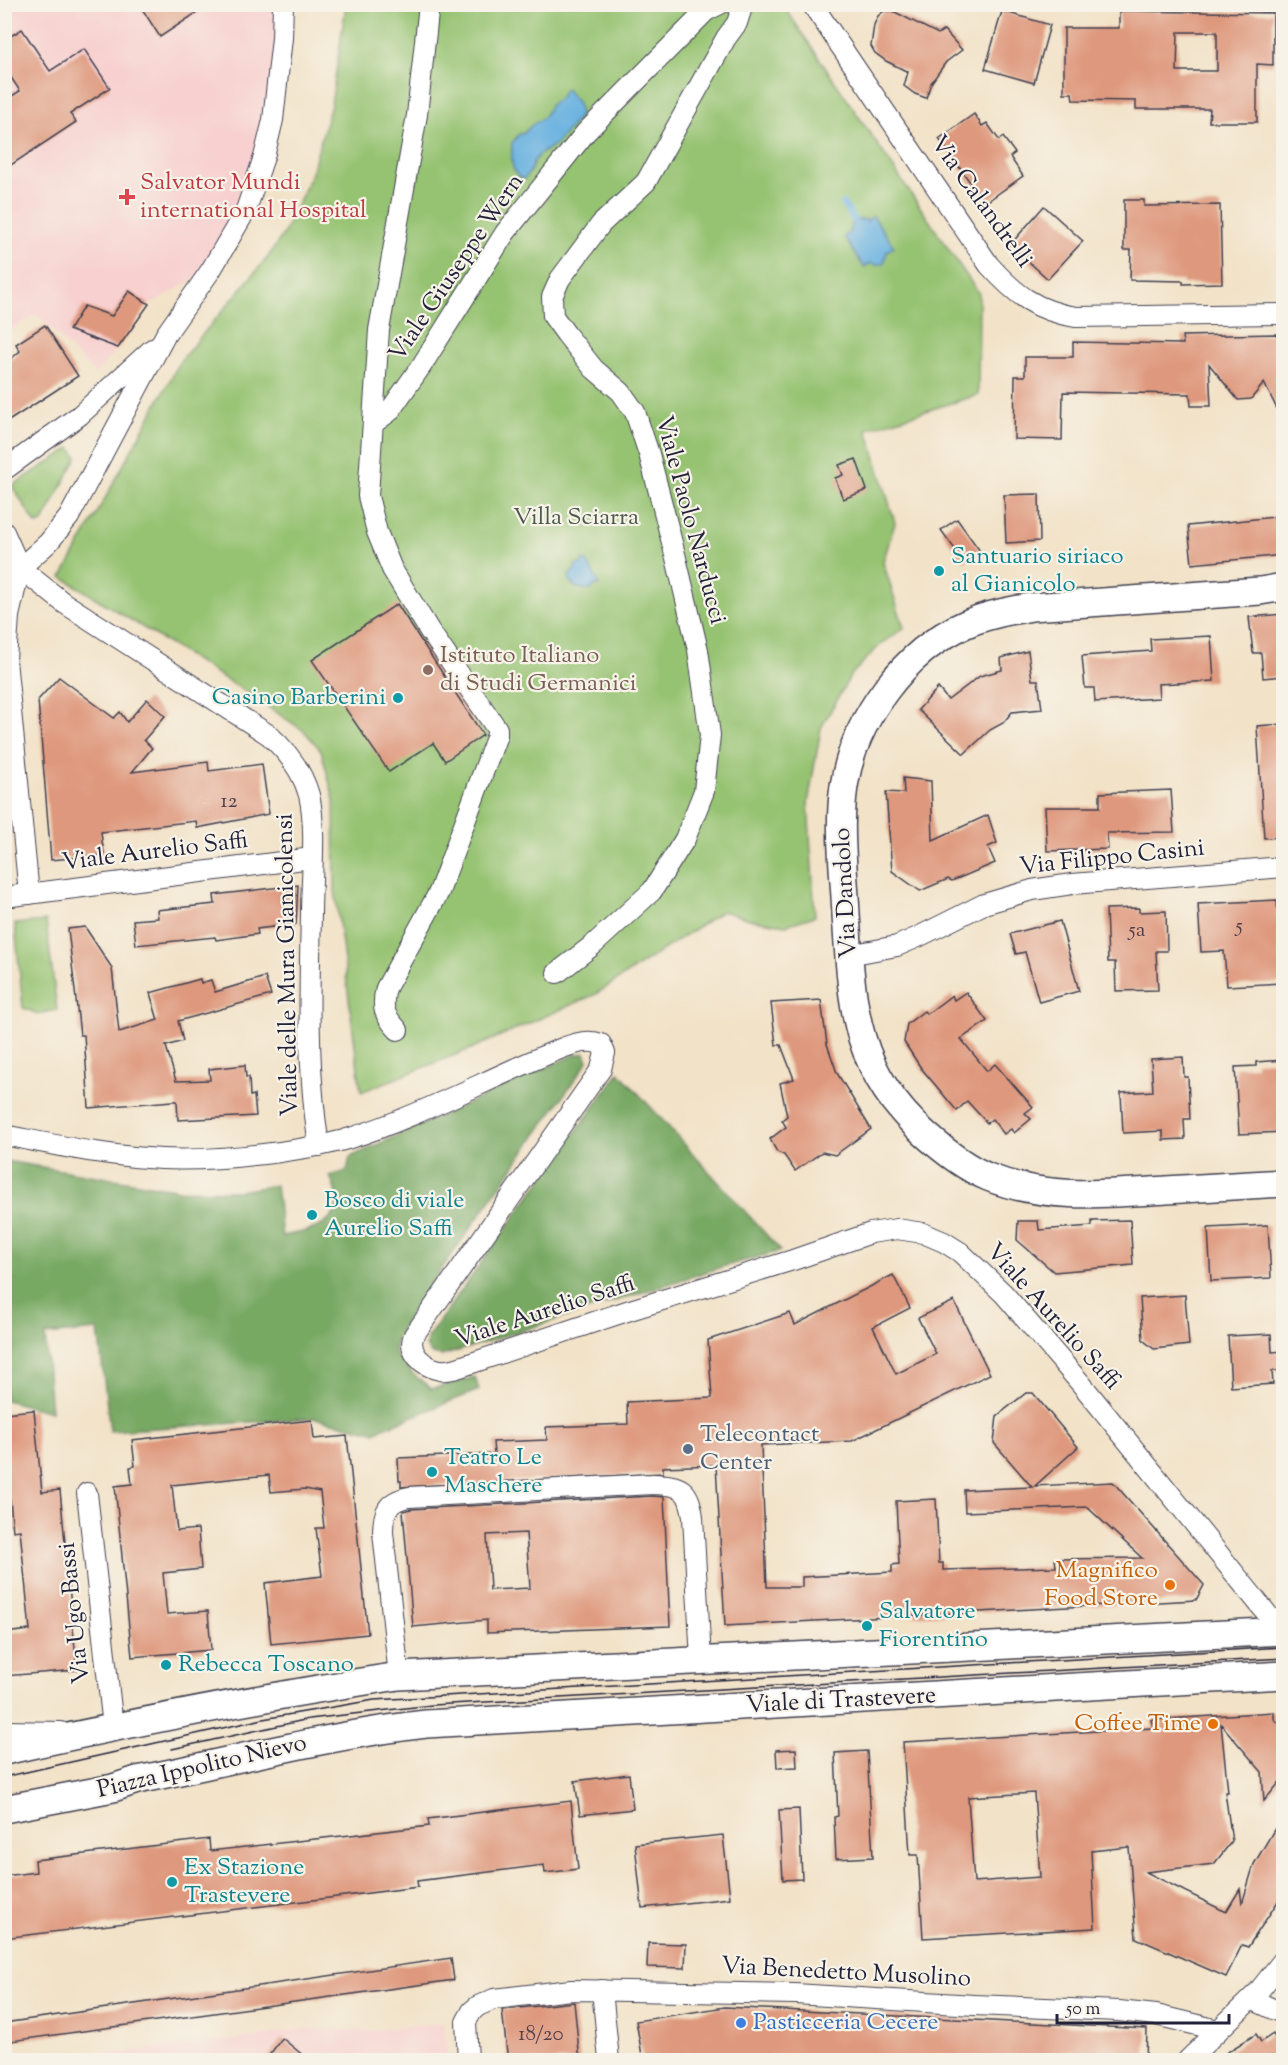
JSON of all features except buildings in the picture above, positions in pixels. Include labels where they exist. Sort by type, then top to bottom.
[{"type":"main road","name":"Via Dandolo","points":[[1284,587],[1260,591],[1014,610],[968,623],[942,637],[923,652],[898,676],[874,709],[860,733],[847,773],[842,808],[849,955],[858,1028],[866,1052],[898,1107],[945,1152],[970,1169],[1007,1184],[1068,1194],[1284,1183]]},
{"type":"main road","name":"Viale di Trastevere","points":[[399,1676],[1283,1632]]},
{"type":"main road","name":"Viale di Trastevere","points":[[399,1727],[1284,1675]]},
{"type":"main road","points":[[4,1751],[100,1730],[326,1687],[399,1676]]},
{"type":"main road","name":"Piazza Ippolito Nievo","points":[[4,1809],[113,1788],[136,1780],[312,1741],[399,1727]]},
{"type":"street","points":[[29,894],[6,660],[9,616],[20,568],[48,543],[69,517],[166,334],[246,210],[273,120],[282,44],[283,4]]},
{"type":"street","points":[[398,1030],[386,1017],[383,1000],[386,988],[439,892],[493,746],[497,729],[423,620],[392,569],[377,532],[368,496],[379,330],[417,115],[429,4]]},
{"type":"street","name":"Viale Paolo Narducci","points":[[556,973],[593,945],[652,891],[685,839],[704,791],[710,735],[698,650],[649,454],[635,411],[621,392],[594,369],[553,316],[552,297],[560,279],[601,224],[646,182],[726,38],[737,23],[743,4]]},
{"type":"street","name":"Via Calandrelli","points":[[812,4],[989,265],[1020,296],[1052,312],[1076,316],[1284,314]]},
{"type":"street","name":"Viale Giuseppe Wern","points":[[374,423],[389,412],[422,365],[506,233],[586,132],[713,8]]},
{"type":"street","points":[[4,470],[80,415],[133,368],[166,334]]},
{"type":"street","points":[[4,532],[20,568]]},
{"type":"street","name":"Viale delle Mura Gianicolensi","points":[[20,568],[64,603],[260,728],[296,765],[309,796],[312,823],[310,1055],[313,1107],[319,1146]]},
{"type":"street","name":"Viale Aurelio Saffi","points":[[4,897],[312,858]]},
{"type":"street","name":"Via Filippo Casini","points":[[849,955],[886,949],[907,942],[984,904],[1032,890],[1072,884],[1284,867]]},
{"type":"street","name":"Viale Aurelio Saffi","points":[[4,1135],[119,1155],[169,1160],[245,1156],[319,1146],[381,1128],[573,1045],[591,1041],[601,1044],[606,1053],[601,1069],[419,1326],[411,1341],[412,1348],[421,1361],[440,1370],[460,1367],[871,1233],[897,1229],[916,1231],[944,1242],[960,1252],[1005,1294],[1083,1386],[1283,1632]]},
{"type":"street","points":[[399,1676],[383,1533],[384,1514],[394,1502],[409,1497],[653,1484],[680,1488],[690,1498],[701,1660]]},
{"type":"street","name":"Via Ugo Bassi","points":[[87,1493],[100,1730]]},
{"type":"street","points":[[4,1731],[100,1730]]},
{"type":"street","points":[[1188,2061],[1251,1999],[1277,1979],[1284,1959]]},
{"type":"street","points":[[602,1990],[609,2061]]},
{"type":"street","name":"Via Benedetto Musolino","points":[[468,2061],[465,2027],[472,2011],[494,1998],[552,1992],[602,1990],[795,1994],[1119,2011],[1156,2015],[1218,2031]]},
{"type":"street","points":[[1251,1999],[1284,2014]]},
{"type":"shaded area","name":"Salvator Mundi international Hospital","points":[[5,5],[283,5],[264,157],[211,270],[149,305],[118,348],[95,374],[37,314],[5,333]]},
{"type":"shaded area","points":[[443,2023],[448,2060],[53,2060],[224,2041],[304,2029],[370,2031]]},
{"type":"green space","name":"Villa Sciarra","points":[[346,5],[783,5],[979,294],[978,395],[867,429],[895,523],[883,562],[904,628],[881,644],[851,675],[821,728],[808,803],[815,916],[786,925],[753,920],[722,911],[596,994],[473,1048],[361,1092],[335,891],[334,800],[321,750],[304,731],[62,577],[181,360],[268,257],[284,233],[311,175],[331,105]]},
{"type":"green space","points":[[71,448],[77,457],[43,522],[36,524],[12,486]]},
{"type":"green space","points":[[46,921],[57,1010],[38,1014],[23,1008],[15,924]]},
{"type":"green space","points":[[585,1053],[588,1061],[412,1311],[396,1339],[395,1354],[413,1374],[432,1389],[475,1377],[479,1390],[374,1432],[315,1418],[110,1431],[98,1330],[45,1335],[51,1412],[5,1400],[5,1161],[180,1190],[239,1191],[276,1185],[282,1236],[311,1230],[328,1221],[337,1206],[330,1176],[347,1171],[350,1157],[574,1055]]},
{"type":"green space","points":[[619,1072],[781,1251],[722,1267],[442,1356],[432,1354],[426,1347],[427,1338]]},
{"type":"water","points":[[566,89],[578,103],[580,116],[556,144],[540,154],[524,179],[519,177],[512,164],[512,143],[519,134],[523,134],[544,117],[551,104],[560,98]]},
{"type":"water","points":[[873,216],[894,247],[887,251],[884,263],[875,265],[871,263],[864,267],[844,237],[850,232],[854,220],[867,221]]},
{"type":"water","points":[[583,560],[587,562],[599,583],[598,586],[594,585],[592,590],[577,588],[570,581],[569,576],[575,569],[575,565],[582,564]]},
{"type":"waterway","points":[[843,204],[854,220]]},
{"type":"tram line","points":[[4,1777],[263,1719],[374,1700],[1284,1647]]},
{"type":"tram line","points":[[172,1749],[309,1719],[432,1705],[1284,1658]]},
{"type":"place","name":"Salvator Mundi international Hospital","points":[[127,197]]},
{"type":"place","name":"Santuario siriaco al Gianicolo","points":[[939,571]]},
{"type":"place","name":"Istituto Italiano di Studi Germanici","points":[[428,670]]},
{"type":"place","name":"Casino Barberini","points":[[398,698]]},
{"type":"place","name":"Bosco di viale Aurelio Saffi","points":[[312,1215]]},
{"type":"place","name":"Telecontact Center","points":[[688,1449]]},
{"type":"place","name":"Teatro Le Maschere","points":[[432,1472]]},
{"type":"place","name":"Magnifico Food Store","points":[[1170,1585]]},
{"type":"place","name":"Salvatore Fiorentino","points":[[867,1626]]},
{"type":"place","name":"Rebecca Toscano","points":[[166,1665]]},
{"type":"place","name":"Coffee Time","points":[[1213,1724]]},
{"type":"place","name":"Ex Stazione Trastevere","points":[[172,1882]]},
{"type":"place","name":"Pasticceria Cecere","points":[[741,2023]]}]
